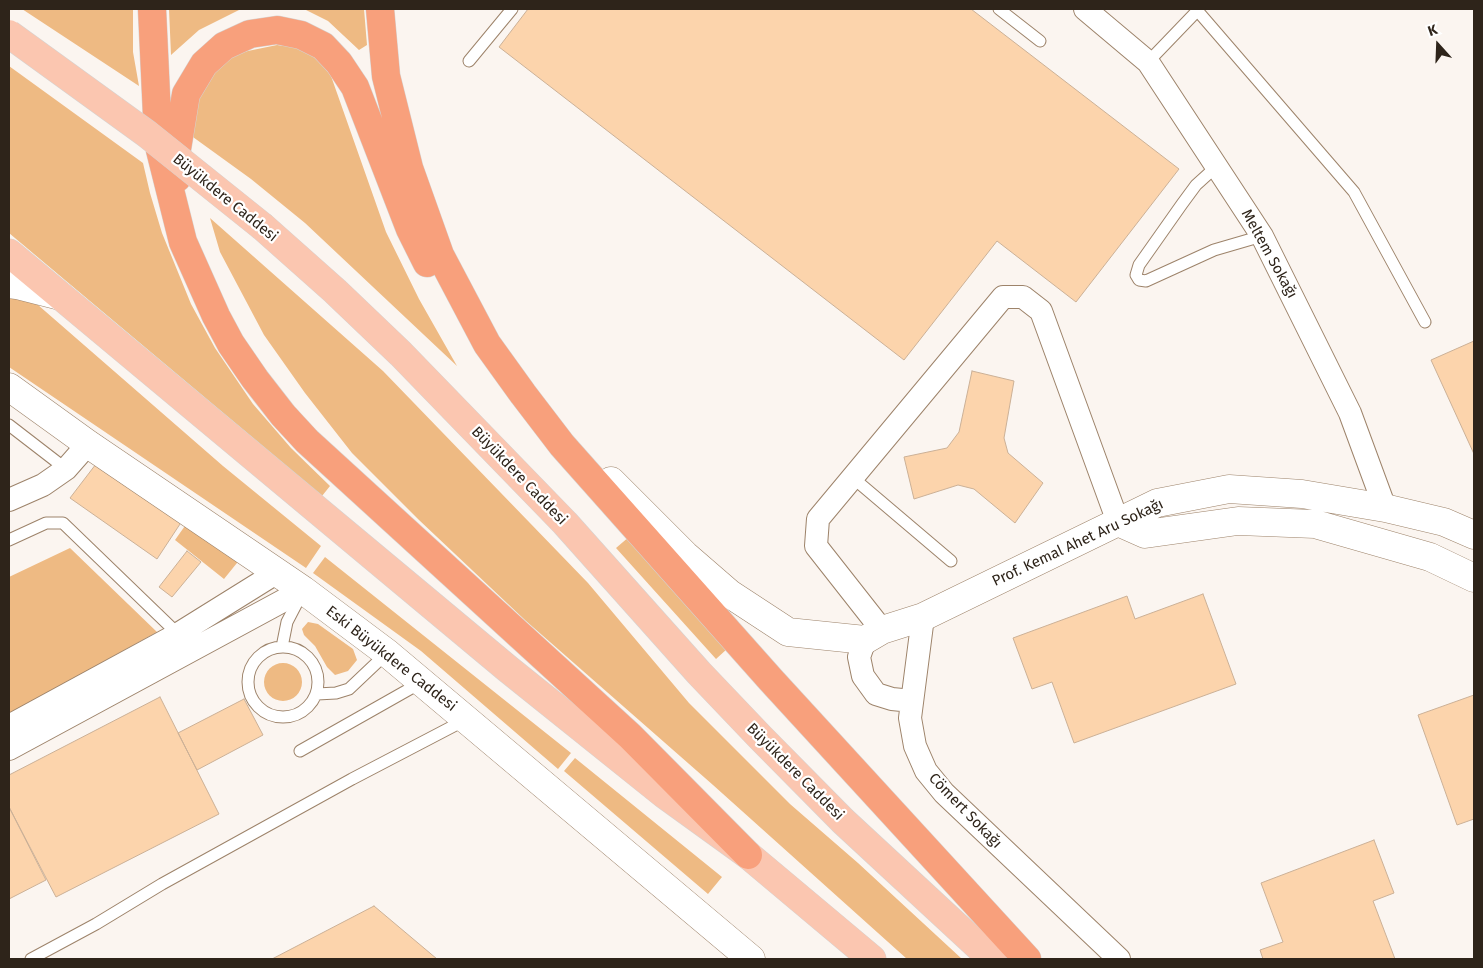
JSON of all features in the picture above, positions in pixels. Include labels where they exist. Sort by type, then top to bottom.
[{"type":"highway","points":[[152,9],[160,150],[183,242],[216,316],[231,344],[255,379],[282,415],[307,441],[630,736],[748,855]]},
{"type":"highway","points":[[380,9],[386,76],[409,168],[440,255],[487,344],[562,445],[765,673],[1027,959]]},
{"type":"highway","points":[[177,217],[177,149],[181,120],[186,94],[204,64],[224,46],[250,34],[277,30],[301,36],[324,46],[339,63],[355,87],[410,229],[438,285],[456,314],[487,344]]},
{"type":"main road","name":"Büyükdere Caddesi","points":[[9,34],[147,134],[263,227],[335,291],[401,354],[565,523],[699,673],[760,737],[843,821],[992,959]]},
{"type":"main road","points":[[9,253],[508,669],[665,795],[748,855],[872,959]]},
{"type":"street","name":"Meltem Sokağı","points":[[1085,9],[1148,62],[1262,236],[1350,412],[1385,508]]},
{"type":"street","points":[[9,284],[60,296]]},
{"type":"street","points":[[874,635],[816,546],[818,519],[1003,297],[1023,297],[1041,311],[1118,522],[1145,534],[1238,520],[1315,524],[1430,557],[1474,578]]},
{"type":"street","name":"Eski Büyükdere Caddesi","points":[[9,387],[88,444],[303,590],[387,653],[751,959]]},
{"type":"street","points":[[523,394],[559,427],[640,512],[730,594],[788,632],[874,635]]},
{"type":"street","points":[[9,500],[43,485],[66,469],[88,444]]},
{"type":"street","name":"Prof. Kemal Ahet Aru Sokağı","points":[[874,635],[922,617],[1157,503],[1229,489],[1302,494],[1385,508],[1444,522],[1474,535]]},
{"type":"street","points":[[1385,508],[1393,546]]},
{"type":"street","points":[[9,726],[178,634],[276,572]]},
{"type":"street","points":[[9,749],[303,590]]},
{"type":"street","name":"Cömert Sokağı","points":[[922,617],[910,718],[915,746],[926,771],[944,793],[1119,959]]},
{"type":"street","points":[[874,635],[858,657],[863,676],[876,694],[892,699],[912,701]]},
{"type":"lane","points":[[469,61],[512,9]]},
{"type":"lane","points":[[999,9],[1040,41]]},
{"type":"lane","points":[[1148,62],[1197,9],[1354,192],[1425,322]]},
{"type":"lane","points":[[1217,166],[1196,185],[1139,265],[1136,275],[1139,280],[1146,281],[1214,250],[1262,236]]},
{"type":"lane","points":[[9,425],[66,469]]},
{"type":"lane","points":[[852,477],[951,561]]},
{"type":"lane","points":[[9,540],[46,523],[62,522],[178,634]]},
{"type":"lane","points":[[282,647],[287,622],[303,590]]},
{"type":"lane","points":[[282,647],[300,651],[310,659],[316,669],[318,681],[317,694],[311,703],[302,711],[291,716],[267,713],[257,706],[248,687],[251,666],[257,658],[266,651],[282,647]]},
{"type":"lane","points":[[317,694],[336,693],[349,689],[387,653]]},
{"type":"lane","points":[[300,751],[422,682]]},
{"type":"lane","points":[[31,959],[317,798],[466,719]]},
{"type":"shaded area","points":[[22,9],[133,9],[133,52],[139,86]]},
{"type":"shaded area","points":[[169,9],[241,9],[199,30],[171,55]]},
{"type":"shaded area","points":[[304,9],[364,9],[367,45],[359,50],[328,21]]},
{"type":"shaded area","points":[[277,45],[294,47],[309,53],[322,64],[331,76],[386,232],[419,299],[457,366],[305,223],[251,179],[186,132],[200,84],[224,61],[243,52]]},
{"type":"shaded area","points":[[9,66],[143,163],[162,233],[191,304],[215,348],[253,404],[291,448],[330,486],[322,496],[9,233]]},
{"type":"shaded area","points":[[210,218],[383,371],[588,583],[689,703],[790,804],[858,863],[962,959],[907,959],[526,621],[419,520],[352,453],[305,393],[264,335],[220,252]]},
{"type":"shaded area","points":[[9,298],[30,298],[223,466],[321,546],[306,568],[9,367]]},
{"type":"shaded area","points":[[187,523],[241,558],[224,579],[175,540]]},
{"type":"shaded area","points":[[630,536],[727,649],[716,659],[616,548]]},
{"type":"shaded area","points":[[70,548],[157,632],[9,714],[9,577]]},
{"type":"shaded area","points":[[325,557],[571,753],[558,769],[421,651],[313,573]]},
{"type":"shaded area","points":[[308,622],[318,624],[353,649],[357,660],[348,671],[335,675],[327,667],[315,646],[304,635],[302,629]]},
{"type":"shaded area","points":[[283,663],[296,669],[302,682],[296,695],[283,701],[270,695],[264,682],[270,669]]},
{"type":"shaded area","points":[[575,758],[722,877],[708,894],[564,771]]},
{"type":"building","points":[[528,9],[971,9],[1179,169],[1076,302],[997,241],[904,360],[499,47]]},
{"type":"building","points":[[1474,341],[1474,454],[1431,360]]},
{"type":"building","points":[[972,371],[1014,381],[1004,438],[1008,453],[1043,483],[1015,523],[974,489],[958,485],[914,499],[904,457],[947,448],[959,432]]},
{"type":"building","points":[[96,464],[182,521],[157,559],[70,498]]},
{"type":"building","points":[[187,551],[201,562],[172,597],[159,587]]},
{"type":"building","points":[[1203,594],[1236,684],[1074,743],[1052,682],[1032,689],[1013,638],[1127,596],[1135,619]]},
{"type":"building","points":[[1474,695],[1474,819],[1457,825],[1418,715]]},
{"type":"building","points":[[160,697],[219,814],[56,897],[9,807],[9,775]]},
{"type":"building","points":[[244,699],[263,735],[197,770],[178,733]]},
{"type":"building","points":[[9,807],[46,880],[9,899]]},
{"type":"building","points":[[1374,840],[1394,893],[1373,901],[1395,959],[1263,959],[1260,950],[1283,942],[1261,883]]},
{"type":"building","points":[[374,906],[437,959],[272,959]]}]
